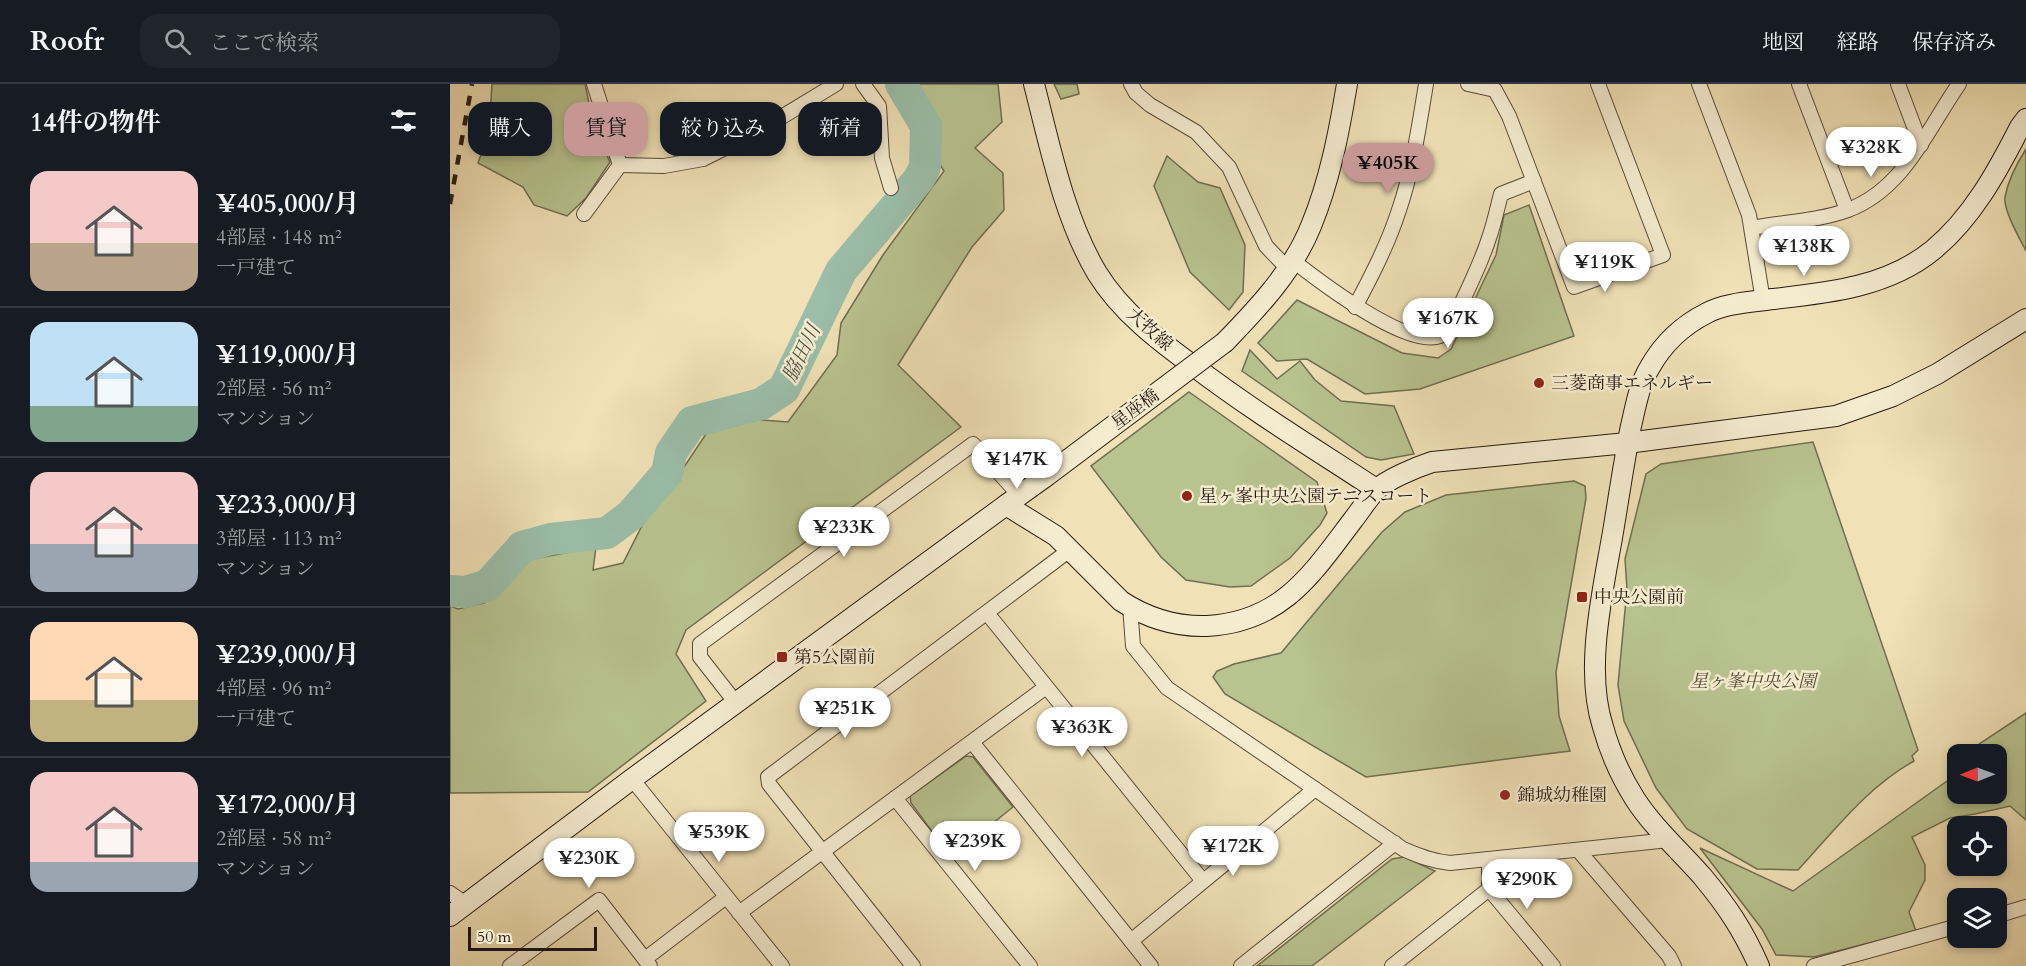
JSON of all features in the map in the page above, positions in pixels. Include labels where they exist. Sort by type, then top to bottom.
[{"type":"street","points":[[594,84],[620,165]]},
{"type":"street","points":[[620,165],[664,166],[703,159],[757,132],[836,84]]},
{"type":"street","points":[[863,84],[879,106],[882,158],[891,188]]},
{"type":"street","name":"大牧線","points":[[1034,84],[1068,210],[1092,263],[1108,287],[1143,326],[1163,344],[1224,389],[1376,489]]},
{"type":"street","points":[[1131,84],[1136,93],[1150,105],[1196,132],[1229,167],[1266,246],[1355,307],[1419,337],[1429,338],[1445,333],[1454,318],[1488,240],[1501,194],[1534,181]]},
{"type":"street","name":"星座橋","points":[[450,915],[458,898],[632,779],[1045,477],[1224,342],[1273,290],[1311,227],[1336,151],[1347,84]]},
{"type":"street","points":[[1355,307],[1380,260],[1399,212],[1415,149],[1426,84]]},
{"type":"street","points":[[1468,84],[1495,90],[1509,116],[1574,287],[1663,255],[1598,84]]},
{"type":"street","points":[[1699,84],[1752,228],[1763,301]]},
{"type":"street","points":[[1799,84],[1847,210]]},
{"type":"street","points":[[1898,84],[1921,145]]},
{"type":"street","points":[[1752,228],[1824,216],[1847,210],[1869,200],[1889,184],[1908,164],[1959,84]]},
{"type":"street","points":[[1759,966],[1744,933],[1729,910],[1636,801],[1612,755],[1602,725],[1594,685],[1599,620],[1628,444],[1640,387],[1667,342],[1708,312],[1763,301],[1822,294],[1863,285],[1900,270],[1931,252],[1961,223],[1985,190],[2026,119]]},
{"type":"street","points":[[584,214],[620,165]]},
{"type":"street","points":[[736,703],[700,657],[700,644],[973,444],[1013,500],[1071,549],[1121,601],[1160,620],[1187,627],[1221,625],[1271,609],[1294,592],[1323,559],[1376,489],[1413,468],[1432,462],[1628,444],[1836,416],[1893,396],[1937,374],[2026,319]]},
{"type":"street","points":[[914,966],[769,784],[768,777],[1071,549]]},
{"type":"street","points":[[1130,606],[1133,646],[1167,688],[1403,849],[1433,862],[1450,863],[1669,840]]},
{"type":"street","points":[[987,614],[1203,881]]},
{"type":"street","points":[[739,913],[1046,687]]},
{"type":"street","points":[[972,742],[1151,966]]},
{"type":"street","points":[[632,779],[782,966]]},
{"type":"street","points":[[1131,941],[1316,789]]},
{"type":"street","points":[[895,798],[1030,966]]},
{"type":"street","points":[[1241,966],[1395,843]]},
{"type":"street","points":[[1578,850],[1669,956],[1674,966]]},
{"type":"street","points":[[1489,859],[1489,889],[1549,965]]},
{"type":"street","points":[[1392,966],[1489,889]]},
{"type":"street","points":[[510,966],[528,961],[599,900],[648,962],[726,897]]},
{"type":"street","points":[[2007,913],[2026,907]]},
{"type":"street","points":[[1822,965],[1947,929]]},
{"type":"green space","points":[[492,84],[585,84],[589,102],[564,102],[564,156],[607,156],[610,162],[586,198],[567,216],[534,205],[523,187],[478,163],[481,156],[552,156],[552,102],[491,102]]},
{"type":"green space","points":[[891,84],[998,84],[1002,122],[975,148],[1003,173],[1004,210],[972,247],[898,365],[961,427],[686,630],[676,654],[706,701],[588,792],[450,793],[450,606],[458,609],[484,603],[518,562],[596,547],[593,570],[623,563],[653,504],[670,488],[708,431],[750,419],[788,422],[837,355],[841,323],[883,255],[944,171]]},
{"type":"green space","points":[[1054,84],[1077,84],[1079,94],[1061,99]]},
{"type":"green space","points":[[2026,149],[2026,251],[2009,217],[2005,197],[2013,172]]},
{"type":"green space","points":[[1167,156],[1198,182],[1220,188],[1245,245],[1243,292],[1229,310],[1190,272],[1154,186]]},
{"type":"green space","points":[[1529,205],[1574,336],[1420,389],[1365,394],[1307,359],[1277,361],[1258,343],[1297,300],[1402,353],[1438,358],[1451,349],[1496,255],[1504,215]]},
{"type":"green space","points":[[1250,350],[1277,379],[1300,361],[1315,380],[1341,401],[1394,406],[1414,454],[1381,460],[1366,457],[1242,371]]},
{"type":"green space","points":[[1189,392],[1317,482],[1327,513],[1320,525],[1290,558],[1251,586],[1230,587],[1186,580],[1161,557],[1091,466]]},
{"type":"green space","name":"星ヶ峯中央公園","points":[[1813,442],[1918,750],[1912,756],[1914,761],[1866,797],[1798,870],[1757,869],[1687,829],[1656,788],[1624,721],[1618,685],[1627,589],[1625,559],[1646,474],[1661,464]]},
{"type":"green space","points":[[1574,481],[1585,486],[1586,498],[1556,672],[1559,716],[1570,751],[1366,777],[1225,694],[1213,677],[1217,671],[1234,664],[1281,653],[1382,532],[1405,512],[1446,495]]},
{"type":"green space","points":[[2026,713],[2026,820],[2010,806],[1962,816],[1947,816],[1947,820],[1912,837],[1925,865],[1925,880],[1909,912],[1916,931],[1814,957],[1776,955],[1762,929],[1700,848],[1793,891],[1947,781],[1947,804],[2007,804],[2007,744],[1979,744]]},
{"type":"green space","points":[[966,756],[973,757],[1013,807],[951,857],[911,803],[910,796]]},
{"type":"green space","points":[[1404,857],[1435,871],[1312,966],[1257,966],[1392,859]]},
{"type":"waterway","name":"脇田川","points":[[450,591],[466,592],[488,585],[522,547],[551,539],[607,533],[631,515],[667,473],[671,453],[692,422],[761,404],[784,389],[841,271],[919,179],[925,167],[926,126],[901,84]]},
{"type":"railway","points":[[450,204],[472,84]]},
{"type":"place","name":"三菱商事エネルギー","points":[[1539,383]]},
{"type":"place","name":"星ヶ峯中央公園テニスコート","points":[[1187,496]]},
{"type":"place","name":"中央公園前","points":[[1582,597]]},
{"type":"place","name":"第5公園前","points":[[782,657]]},
{"type":"place","name":"錦城幼稚園","points":[[1505,795]]}]
